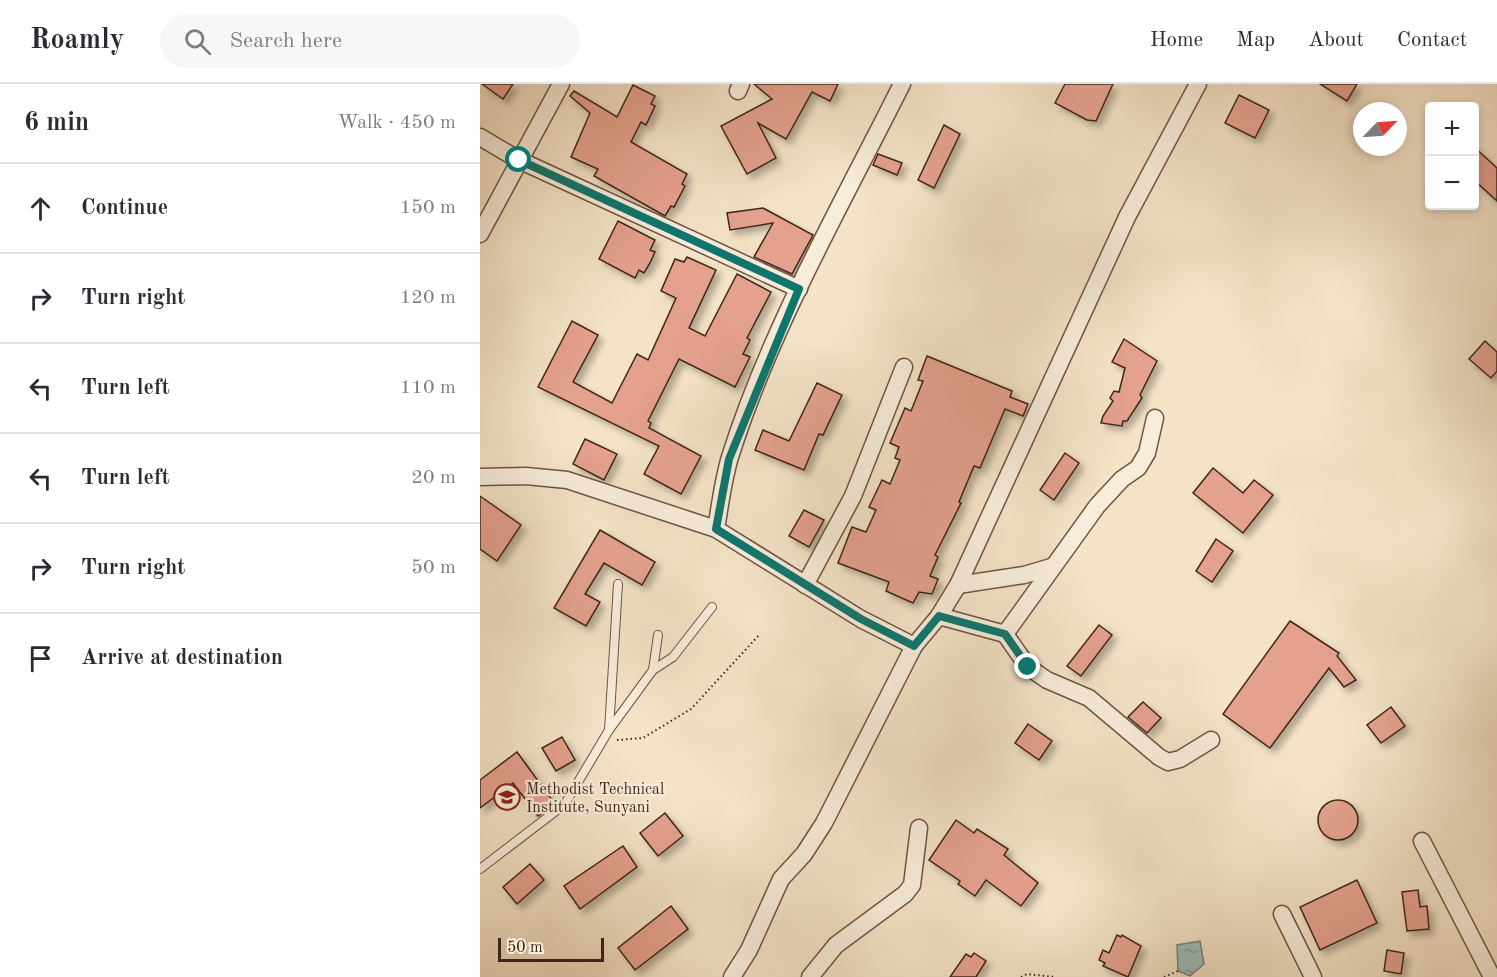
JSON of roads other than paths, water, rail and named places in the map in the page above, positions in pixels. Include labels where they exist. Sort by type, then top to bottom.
[{"type":"street","points":[[480,234],[561,84]]},
{"type":"street","points":[[716,529],[729,459],[799,289],[902,84]]},
{"type":"street","points":[[732,977],[749,950],[781,879],[804,854],[824,823],[914,646],[939,616],[958,585],[1127,217],[1198,84]]},
{"type":"street","points":[[480,138],[519,160],[799,289]]},
{"type":"street","points":[[805,585],[853,496],[904,367]]},
{"type":"street","points":[[1005,634],[1097,506],[1122,479],[1138,468],[1147,453],[1155,418]]},
{"type":"street","points":[[480,477],[526,476],[567,480],[716,529],[861,619],[914,646]]},
{"type":"street","points":[[958,585],[1024,575],[1051,567]]},
{"type":"street","points":[[939,616],[1005,634],[1028,667],[1047,680],[1089,698],[1168,762],[1180,759],[1211,740]]},
{"type":"street","points":[[810,977],[836,945],[905,894],[912,885],[919,828]]},
{"type":"street","points":[[1422,841],[1492,977]]},
{"type":"street","points":[[1282,914],[1313,977]]},
{"type":"lane","points":[[609,730],[618,584]]},
{"type":"lane","points":[[480,869],[565,804],[609,730],[653,670],[673,657],[712,607]]},
{"type":"lane","points":[[653,670],[658,635]]},
{"type":"water","points":[[1200,941],[1204,964],[1190,976],[1178,971],[1177,945]]},
{"type":"place","name":"Methodist Technical Institute, Sunyani","points":[[507,797]]}]
